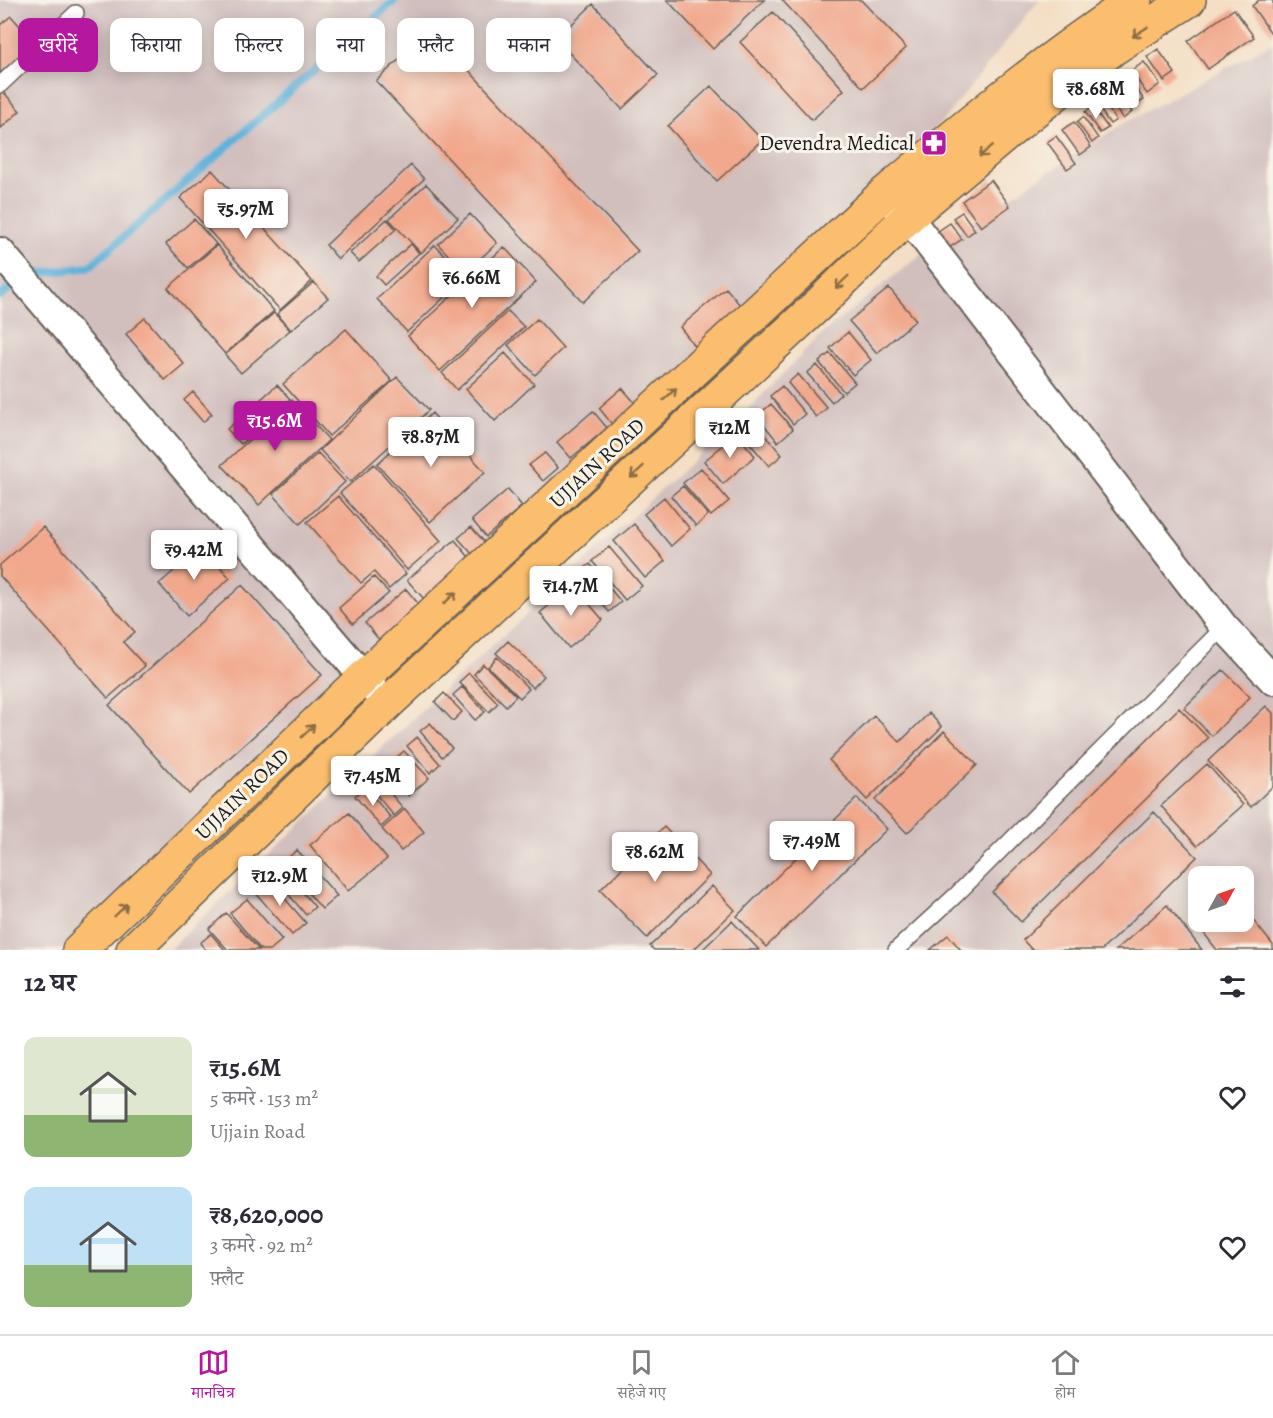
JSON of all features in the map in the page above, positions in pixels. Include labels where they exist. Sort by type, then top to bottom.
[{"type":"main road","name":"UJJAIN ROAD","points":[[79,950],[363,678],[883,195],[959,131],[1092,28],[1136,0]]},
{"type":"main road","name":"UJJAIN ROAD","points":[[134,950],[388,704],[822,301],[908,217],[1029,115],[1106,55],[1189,0]]},
{"type":"street","points":[[883,195],[908,217],[1224,627],[1273,680]]},
{"type":"street","points":[[0,252],[363,678],[388,704]]},
{"type":"lane","points":[[0,85],[76,13]]},
{"type":"lane","points":[[896,950],[956,895],[1224,627]]},
{"type":"shaded area","points":[[0,0],[1039,0],[898,177],[270,765],[60,950],[0,950]]},
{"type":"shaded area","points":[[1273,43],[1273,950],[169,950],[362,766],[738,419],[823,333],[918,257],[1121,125]]},
{"type":"building","points":[[667,0],[764,0],[713,49]]},
{"type":"building","points":[[782,0],[861,0],[906,48],[863,88]]},
{"type":"building","points":[[1259,0],[1273,0],[1273,36],[1252,6]]},
{"type":"building","points":[[593,4],[658,75],[622,109],[571,55],[571,25]]},
{"type":"building","points":[[1234,9],[1254,37],[1208,69],[1188,41]]},
{"type":"building","points":[[773,12],[844,90],[812,120],[740,42]]},
{"type":"building","points":[[11,16],[18,24],[18,58],[0,73],[0,25]]},
{"type":"building","points":[[1158,49],[1175,73],[1164,81],[1147,57]]},
{"type":"building","points":[[397,62],[397,72],[470,72],[638,251],[583,302],[376,81]]},
{"type":"building","points":[[1144,62],[1160,84],[1147,94],[1131,71]]},
{"type":"building","points":[[1128,77],[1144,100],[1136,105],[1120,83]]},
{"type":"building","points":[[711,86],[762,140],[717,181],[668,126]]},
{"type":"building","points":[[1114,88],[1132,112],[1123,119],[1105,94]]},
{"type":"building","points":[[0,90],[20,111],[0,129]]},
{"type":"building","points":[[1103,101],[1116,120],[1110,124],[1097,105]]},
{"type":"building","points":[[1093,107],[1108,128],[1100,133],[1085,112]]},
{"type":"building","points":[[1083,117],[1098,138],[1092,143],[1077,122]]},
{"type":"building","points":[[1074,122],[1091,147],[1080,155],[1062,130]]},
{"type":"building","points":[[1056,136],[1076,163],[1067,169],[1047,142]]},
{"type":"building","points":[[411,165],[424,179],[338,259],[326,245]]},
{"type":"building","points":[[212,170],[312,281],[280,310],[180,198]]},
{"type":"building","points":[[991,180],[1010,206],[981,227],[962,201]]},
{"type":"building","points":[[426,184],[458,218],[421,253],[389,219]]},
{"type":"building","points":[[962,212],[975,230],[967,236],[953,218]]},
{"type":"building","points":[[470,214],[497,243],[465,273],[438,244]]},
{"type":"building","points":[[194,219],[216,244],[188,268],[166,244]]},
{"type":"building","points":[[387,219],[396,229],[359,262],[350,253]]},
{"type":"building","points":[[950,223],[962,239],[946,250],[934,234]]},
{"type":"building","points":[[411,244],[419,253],[384,285],[376,276]]},
{"type":"building","points":[[217,245],[274,311],[225,354],[168,288]]},
{"type":"building","points":[[435,245],[465,278],[407,332],[377,299]]},
{"type":"building","points":[[504,247],[536,282],[440,371],[408,336]]},
{"type":"building","points":[[314,282],[328,298],[291,330],[277,314]]},
{"type":"building","points":[[726,288],[744,310],[697,349],[680,327]]},
{"type":"building","points":[[889,288],[916,320],[877,353],[849,321]]},
{"type":"building","points":[[508,311],[524,327],[457,390],[442,373]]},
{"type":"building","points":[[274,313],[290,330],[241,373],[225,355]]},
{"type":"building","points":[[145,318],[184,364],[165,380],[126,334]]},
{"type":"building","points":[[537,319],[563,348],[535,375],[508,345]]},
{"type":"building","points":[[346,329],[392,381],[329,436],[283,384]]},
{"type":"building","points":[[848,332],[871,360],[853,375],[830,348]]},
{"type":"building","points":[[505,353],[534,384],[495,421],[466,389]]},
{"type":"building","points":[[830,353],[855,383],[844,392],[819,362]]},
{"type":"building","points":[[817,365],[841,394],[832,402],[807,373]]},
{"type":"building","points":[[798,374],[827,408],[816,417],[788,383]]},
{"type":"building","points":[[397,377],[429,410],[350,482],[320,450]]},
{"type":"building","points":[[277,385],[290,399],[241,444],[227,429]]},
{"type":"building","points":[[782,386],[805,414],[793,424],[770,396]]},
{"type":"building","points":[[622,388],[636,404],[612,424],[599,408]]},
{"type":"building","points":[[193,392],[212,414],[203,422],[184,400]]},
{"type":"building","points":[[292,400],[329,440],[259,505],[222,465]]},
{"type":"building","points":[[771,404],[793,429],[778,442],[757,416]]},
{"type":"building","points":[[593,411],[607,428],[571,458],[557,442]]},
{"type":"building","points":[[432,413],[485,472],[430,522],[377,464]]},
{"type":"building","points":[[754,422],[782,455],[769,466],[741,433]]},
{"type":"building","points":[[737,434],[755,456],[723,484],[704,461]]},
{"type":"building","points":[[318,453],[345,482],[300,524],[273,494]]},
{"type":"building","points":[[545,453],[558,468],[543,481],[529,465]]},
{"type":"building","points":[[374,464],[441,541],[407,570],[340,493]]},
{"type":"building","points":[[701,468],[729,501],[711,516],[683,483]]},
{"type":"building","points":[[683,486],[708,515],[696,526],[671,496]]},
{"type":"building","points":[[508,489],[522,506],[486,537],[472,520]]},
{"type":"building","points":[[338,496],[406,574],[389,589],[374,572],[361,583],[307,522]]},
{"type":"building","points":[[664,497],[690,529],[671,546],[644,514]]},
{"type":"building","points":[[634,524],[665,561],[645,578],[614,541]]},
{"type":"building","points":[[43,527],[135,632],[123,642],[145,666],[108,698],[0,576],[0,565]]},
{"type":"building","points":[[471,527],[487,545],[474,556],[458,538]]},
{"type":"building","points":[[455,540],[472,561],[425,600],[407,580]]},
{"type":"building","points":[[202,546],[230,578],[187,616],[159,584]]},
{"type":"building","points":[[609,547],[642,586],[625,600],[592,561]]},
{"type":"building","points":[[590,564],[621,602],[609,612],[577,574]]},
{"type":"building","points":[[374,577],[389,593],[353,624],[339,608]]},
{"type":"building","points":[[242,585],[322,675],[189,794],[109,705]]},
{"type":"building","points":[[573,585],[603,620],[569,648],[540,613]]},
{"type":"building","points":[[406,589],[421,607],[380,641],[365,623]]},
{"type":"building","points":[[508,641],[544,676],[533,688],[496,653]]},
{"type":"building","points":[[497,657],[529,689],[520,698],[488,667]]},
{"type":"building","points":[[483,664],[516,696],[506,706],[474,674]]},
{"type":"building","points":[[1223,670],[1250,697],[1212,736],[1184,708]]},
{"type":"building","points":[[469,673],[498,703],[489,712],[459,682]]},
{"type":"building","points":[[462,687],[485,712],[475,720],[453,695]]},
{"type":"building","points":[[444,693],[462,712],[453,721],[435,702]]},
{"type":"building","points":[[1266,706],[1273,713],[1273,786],[1251,807],[1208,761]]},
{"type":"building","points":[[1179,708],[1208,738],[1021,922],[992,892]]},
{"type":"building","points":[[929,713],[942,727],[867,800],[829,760],[874,716],[900,742]]},
{"type":"building","points":[[430,723],[452,748],[442,757],[420,731]]},
{"type":"building","points":[[944,731],[977,765],[907,833],[875,800]]},
{"type":"building","points":[[417,737],[440,764],[430,773],[407,746]]},
{"type":"building","points":[[404,751],[429,778],[409,796],[383,769]]},
{"type":"building","points":[[1207,764],[1243,805],[1197,846],[1161,806]]},
{"type":"building","points":[[378,779],[403,808],[394,816],[369,786]]},
{"type":"building","points":[[365,787],[391,818],[381,827],[355,796]]},
{"type":"building","points":[[857,798],[887,829],[766,947],[737,916]]},
{"type":"building","points":[[405,809],[424,832],[401,851],[382,829]]},
{"type":"building","points":[[1154,812],[1197,857],[1102,950],[1032,950],[1023,940]]},
{"type":"building","points":[[349,813],[387,859],[348,891],[310,845]]},
{"type":"building","points":[[664,827],[710,875],[647,938],[600,890]]},
{"type":"building","points":[[297,850],[337,896],[322,909],[282,863]]},
{"type":"building","points":[[283,869],[315,907],[306,915],[274,877]]},
{"type":"building","points":[[268,879],[306,923],[292,935],[254,891]]},
{"type":"building","points":[[712,886],[735,910],[693,950],[654,950],[650,946]]},
{"type":"building","points":[[247,899],[282,940],[270,950],[261,950],[230,913]]},
{"type":"building","points":[[1167,905],[1202,950],[1116,950]]},
{"type":"building","points":[[226,913],[259,950],[228,950],[209,929]]},
{"type":"building","points":[[732,921],[759,950],[702,950]]},
{"type":"building","points":[[1254,921],[1273,945],[1273,950],[1217,950],[1203,932],[1254,932]]},
{"type":"building","points":[[211,934],[225,950],[206,950],[200,943]]},
{"type":"building","points":[[948,935],[961,950],[930,950]]},
{"type":"waterway","points":[[29,275],[89,267],[395,0]]},
{"type":"waterway","points":[[0,296],[19,281]]},
{"type":"place","name":"Devendra Medical","points":[[934,143]]}]
